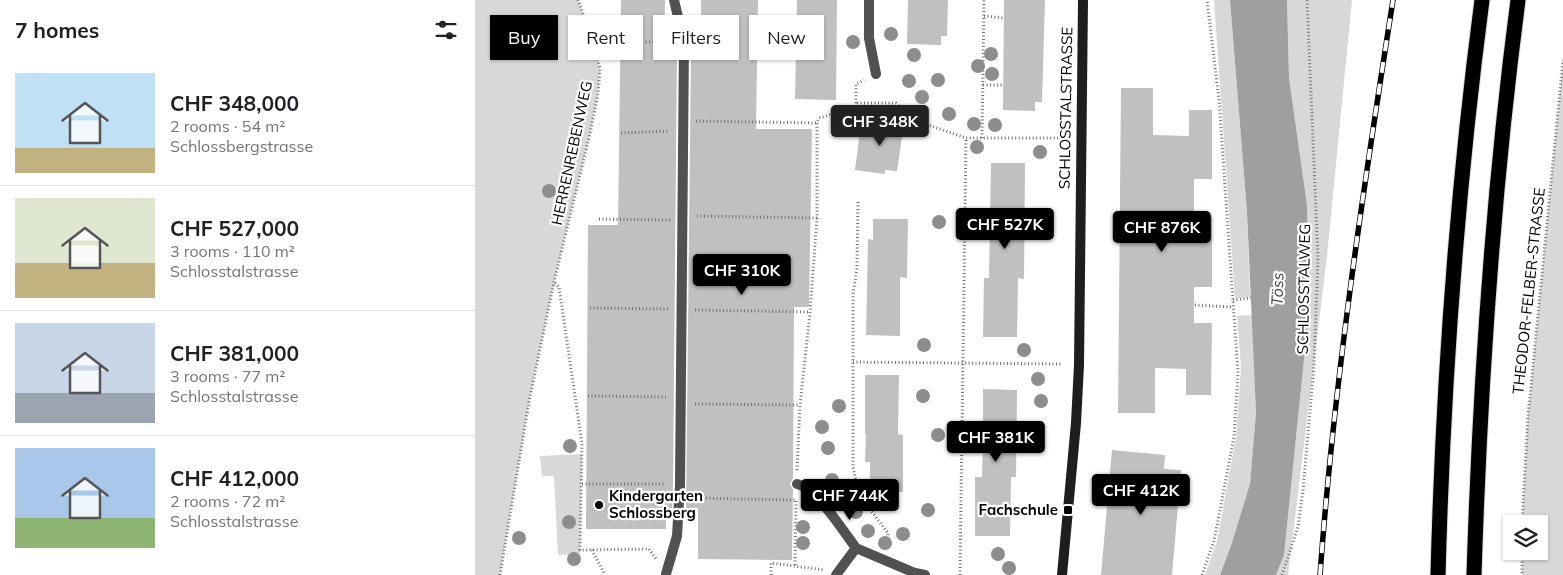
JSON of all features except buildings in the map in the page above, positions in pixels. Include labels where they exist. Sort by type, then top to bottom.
[{"type":"highway","points":[[1438,575],[1444,420],[1454,267],[1482,0]]},
{"type":"highway","points":[[1473,575],[1487,303],[1499,168],[1518,0]]},
{"type":"main road","name":"SCHLOSSTALSTRASSE","points":[[1062,575],[1076,423],[1078,375],[1083,0]]},
{"type":"street","points":[[674,0],[678,15]]},
{"type":"street","points":[[869,0],[869,38],[876,74]]},
{"type":"street","points":[[666,574],[677,536],[680,485],[684,60]]},
{"type":"street","points":[[797,487],[804,486],[814,493],[856,548],[915,573],[925,575]]},
{"type":"street","points":[[837,573],[856,548]]},
{"type":"path","name":"HERRENREBENWEG","points":[[500,575],[529,402],[555,282],[591,134],[598,94],[600,70],[596,48],[578,0]]},
{"type":"path","points":[[982,138],[984,0]]},
{"type":"path","points":[[1202,575],[1214,541],[1234,437],[1238,374],[1219,100],[1207,0]]},
{"type":"path","name":"SCHLOSSTALWEG","points":[[1282,575],[1298,527],[1313,375],[1318,258],[1307,0]]},
{"type":"path","points":[[984,16],[1003,18]]},
{"type":"path","name":"THEODOR-FELBER-STRASSE","points":[[1522,515],[1528,416],[1563,60]]},
{"type":"path","points":[[797,471],[800,405],[810,312],[817,218],[817,123],[819,118],[856,107],[856,84],[876,74]]},
{"type":"path","points":[[983,85],[1003,85]]},
{"type":"path","points":[[857,103],[895,103],[914,120],[966,138],[1081,138]]},
{"type":"path","points":[[621,133],[682,134],[690,138],[690,121],[817,123]]},
{"type":"path","points":[[960,575],[966,138]]},
{"type":"path","points":[[858,202],[857,268],[853,294],[853,467],[859,495],[888,533],[887,561]]},
{"type":"path","points":[[599,219],[817,218]]},
{"type":"path","points":[[555,282],[559,287],[582,444],[580,550],[649,549]]},
{"type":"path","points":[[1233,300],[1251,298]]},
{"type":"path","points":[[1195,305],[1233,307]]},
{"type":"path","points":[[590,308],[810,312]]},
{"type":"path","points":[[853,362],[1061,364]]},
{"type":"path","points":[[588,396],[800,405]]},
{"type":"path","points":[[582,484],[680,485]]},
{"type":"path","points":[[795,565],[795,500],[797,487]]},
{"type":"path","points":[[679,498],[795,500]]},
{"type":"path","points":[[592,550],[605,575]]},
{"type":"path","points":[[1522,560],[1522,575]]},
{"type":"path","points":[[771,575],[771,563],[795,565],[837,573]]},
{"type":"shaded area","points":[[475,0],[578,0],[584,15],[568,15],[568,60],[598,60],[600,70],[598,94],[554,282],[529,402],[500,575],[475,575]]},
{"type":"shaded area","points":[[1214,0],[1230,0],[1247,212],[1250,297],[1235,298]]},
{"type":"shaded area","points":[[1287,0],[1352,0],[1327,256],[1288,575],[1276,575],[1284,555],[1308,320],[1307,205],[1289,78]]},
{"type":"shaded area","points":[[1563,60],[1563,575],[1522,575],[1522,560],[1548,560],[1548,515],[1522,515],[1528,416]]},
{"type":"shaded area","points":[[1252,315],[1256,413],[1250,485],[1231,547],[1220,575],[1205,575],[1217,541],[1236,437],[1241,367],[1237,316]]},
{"type":"shaded area","points":[[582,454],[580,554],[558,555],[554,476],[542,476],[540,456]]},
{"type":"water","name":"Töss","points":[[1230,0],[1287,0],[1289,78],[1307,205],[1308,320],[1284,555],[1276,575],[1220,575],[1250,484],[1256,413],[1247,212]]},
{"type":"railway","points":[[1320,575],[1341,359],[1360,215],[1393,0]]},
{"type":"place","name":"Kindergarten Schlossberg","points":[[599,505]]},
{"type":"place","name":"Fachschule","points":[[1068,510]]}]
